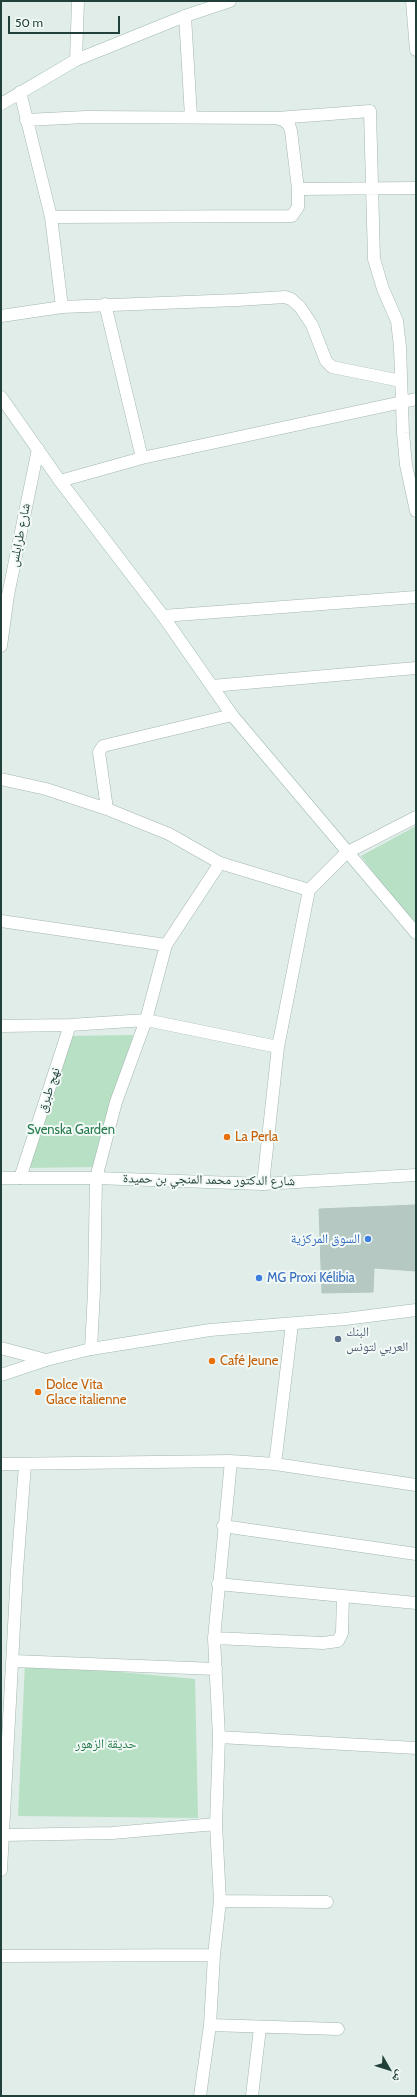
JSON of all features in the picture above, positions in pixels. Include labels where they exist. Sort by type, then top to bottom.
[{"type":"street","points":[[76,60],[78,1]]},
{"type":"street","points":[[1,104],[76,60],[185,16],[230,1]]},
{"type":"street","points":[[412,1],[416,50]]},
{"type":"street","points":[[185,16],[191,117]]},
{"type":"street","points":[[20,92],[51,217],[62,307]]},
{"type":"street","points":[[26,120],[86,117],[275,118],[370,111],[374,259],[383,289],[397,321],[400,347],[402,401],[416,511]]},
{"type":"street","points":[[51,217],[288,217],[296,212],[298,207],[298,189],[289,125],[283,120],[275,118]]},
{"type":"street","points":[[298,189],[416,188]]},
{"type":"street","points":[[1,316],[62,307],[105,304],[285,297],[291,299],[300,307],[312,325],[326,361],[332,367],[401,381]]},
{"type":"street","points":[[105,304],[142,458]]},
{"type":"street","points":[[1,397],[60,481],[163,616],[232,715],[346,853],[416,933]]},
{"type":"street","points":[[60,481],[142,458],[416,399]]},
{"type":"street","name":"شارع طرابلس","points":[[1,646],[5,595],[38,449]]},
{"type":"street","points":[[163,616],[416,596]]},
{"type":"street","points":[[212,686],[416,668]]},
{"type":"street","points":[[107,809],[99,752],[103,746],[232,715]]},
{"type":"street","points":[[1,779],[46,789],[107,809],[169,834],[220,863],[309,890]]},
{"type":"street","points":[[263,1184],[278,1047],[309,890],[346,853],[416,817]]},
{"type":"street","points":[[91,1349],[94,1291],[96,1178],[116,1102],[146,1020],[166,945],[220,863]]},
{"type":"street","points":[[1,921],[166,945]]},
{"type":"street","points":[[1,1026],[70,1025],[146,1020],[278,1047]]},
{"type":"street","name":"نهج طبرق","points":[[20,1178],[70,1025]]},
{"type":"street","name":"شارع الدكتور محمد المنجي بن حميدة","points":[[1,1178],[96,1178],[263,1184],[416,1175]]},
{"type":"street","points":[[1,1375],[46,1360],[91,1349],[210,1330],[292,1324],[416,1310]]},
{"type":"street","points":[[275,1464],[292,1324]]},
{"type":"street","points":[[1,1348],[46,1360]]},
{"type":"street","points":[[200,2096],[210,2025],[214,1955],[220,1901],[216,1824],[219,1737],[214,1638],[223,1526],[231,1462]]},
{"type":"street","points":[[1,1464],[25,1465],[231,1462],[275,1464],[416,1485]]},
{"type":"street","points":[[1,1870],[4,1834],[5,1724],[13,1661],[17,1570],[25,1465]]},
{"type":"street","points":[[223,1526],[416,1554]]},
{"type":"street","points":[[218,1584],[416,1602]]},
{"type":"street","points":[[214,1638],[335,1642],[340,1639],[342,1633],[343,1596]]},
{"type":"street","points":[[13,1661],[216,1668]]},
{"type":"street","points":[[219,1737],[416,1748]]},
{"type":"street","points":[[4,1834],[112,1833],[216,1824]]},
{"type":"street","points":[[220,1901],[327,1902]]},
{"type":"street","points":[[1,1956],[214,1955]]},
{"type":"street","points":[[210,2025],[260,2028],[338,2029]]},
{"type":"street","points":[[252,2096],[260,2028]]},
{"type":"green space","points":[[416,826],[416,923],[386,889],[361,856]]},
{"type":"green space","name":"Svenska Garden","points":[[133,1035],[97,1167],[25,1168],[62,1036]]},
{"type":"green space","name":"حديقة الزهور","points":[[25,1663],[195,1679],[198,1818],[18,1816]]},
{"type":"building","name":"السوق المركزية","points":[[416,1205],[416,1271],[374,1268],[373,1292],[322,1293],[319,1209]]},
{"type":"place","name":"La Perla","points":[[227,1137]]},
{"type":"place","name":"السوق المركزية","points":[[368,1239]]},
{"type":"place","name":"MG Proxi Kélibia","points":[[259,1278]]},
{"type":"place","name":"البنك العربي لتونس","points":[[338,1339]]},
{"type":"place","name":"Café Jeune","points":[[212,1361]]},
{"type":"place","name":"Dolce Vita Glace italienne","points":[[38,1392]]}]
